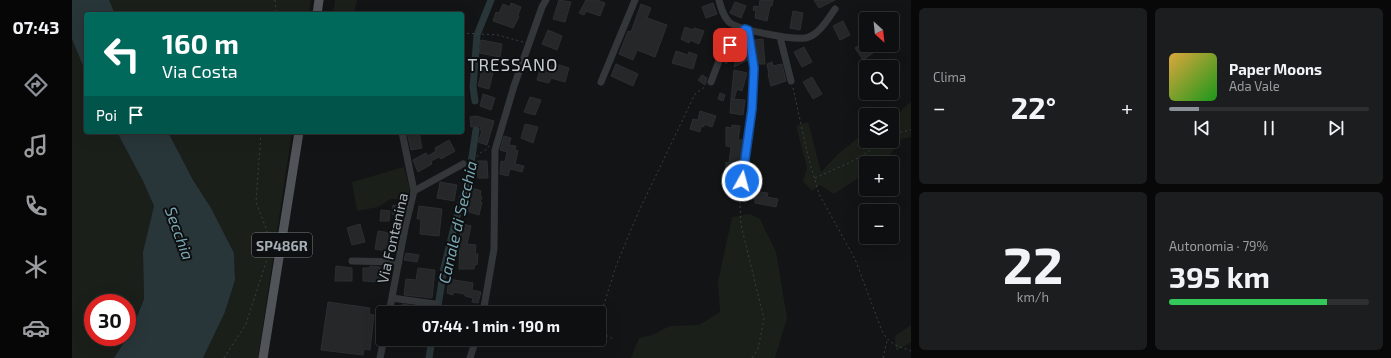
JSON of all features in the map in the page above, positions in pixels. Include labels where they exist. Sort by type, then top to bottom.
[{"type":"main road","points":[[316,12],[319,0]]},
{"type":"main road","name":"SP486R","points":[[263,358],[299,134]]},
{"type":"street","points":[[484,306],[494,249],[495,150],[529,44],[542,7],[546,0]]},
{"type":"street","points":[[601,82],[635,0]]},
{"type":"street","points":[[719,0],[722,12],[730,23],[780,37],[804,38],[814,35],[835,9]]},
{"type":"street","points":[[722,12],[725,0]]},
{"type":"street","points":[[711,82],[722,53],[747,29]]},
{"type":"street","points":[[742,181],[752,109],[754,68],[747,29]]},
{"type":"street","points":[[780,37],[791,81]]},
{"type":"street","points":[[402,134],[414,191]]},
{"type":"street","name":"Via Fontanina","points":[[390,306],[414,191],[466,164]]},
{"type":"street","points":[[352,261],[400,262]]},
{"type":"street","name":"Via Fontanina","points":[[392,298],[435,304],[435,306]]},
{"type":"street","points":[[380,358],[383,346]]},
{"type":"street","points":[[470,358],[474,346]]},
{"type":"path","points":[[275,0],[276,12]]},
{"type":"path","points":[[464,33],[498,35],[529,44]]},
{"type":"path","points":[[791,81],[804,141],[819,194],[855,259],[882,331],[888,341],[896,346],[911,351]]},
{"type":"path","points":[[603,306],[616,266],[638,213],[695,94],[711,82]]},
{"type":"path","points":[[899,133],[911,130]]},
{"type":"path","points":[[224,358],[246,324],[267,259],[266,231],[256,202],[261,134]]},
{"type":"path","points":[[815,179],[851,162],[874,148]]},
{"type":"path","points":[[466,164],[474,161]]},
{"type":"path","points":[[742,181],[739,185],[741,225],[764,319],[758,349],[752,358]]},
{"type":"path","points":[[606,335],[614,340]]},
{"type":"path","points":[[883,358],[888,341]]},
{"type":"shaded area","points":[[109,0],[311,0],[309,12],[114,12]]},
{"type":"shaded area","points":[[335,0],[357,0],[354,12],[333,12]]},
{"type":"shaded area","points":[[72,39],[84,68],[84,134],[118,134],[143,181],[154,206],[143,252],[144,299],[136,317],[136,294],[84,294],[84,346],[121,346],[114,358],[72,358]]},
{"type":"shaded area","points":[[911,102],[911,137],[901,139],[899,142],[899,115],[903,108]]},
{"type":"shaded area","points":[[808,122],[821,172],[838,154],[859,137],[859,148],[895,148],[889,156],[859,156],[859,178],[834,194],[820,185],[812,191],[803,181],[807,167],[796,126]]},
{"type":"shaded area","points":[[169,134],[292,134],[258,358],[203,358],[225,312],[235,280],[234,253],[211,208],[193,180]]},
{"type":"shaded area","points":[[404,167],[410,190],[406,199],[391,199],[378,207],[357,211],[352,182]]},
{"type":"shaded area","points":[[750,214],[760,219],[776,252],[787,318],[775,358],[631,358],[639,338],[652,335],[670,326],[699,325],[720,312],[718,282],[732,217]]},
{"type":"shaded area","points":[[911,325],[911,342],[896,351],[895,336]]},
{"type":"water","points":[[72,0],[109,0],[114,12],[84,12],[84,68],[72,39]]},
{"type":"water","name":"Secchia","points":[[118,134],[169,134],[193,180],[211,208],[234,253],[235,280],[225,312],[203,358],[114,358],[122,346],[136,346],[136,319],[144,299],[143,252],[154,206],[143,181]]},
{"type":"building","points":[[559,0],[571,2],[565,22],[553,19]]},
{"type":"building","points":[[586,0],[597,0],[605,3],[600,16],[586,11],[584,15],[579,13]]},
{"type":"building","points":[[760,0],[773,0],[772,6],[770,6],[767,21],[755,18],[756,11],[753,10],[754,6],[759,7]]},
{"type":"building","points":[[814,0],[835,0],[819,8]]},
{"type":"building","points":[[735,2],[746,6],[741,18],[730,13]]},
{"type":"building","points":[[511,3],[521,7],[518,15],[519,17],[513,28],[493,21],[496,12],[499,13],[503,4],[510,7]]},
{"type":"building","points":[[713,3],[717,14],[706,18],[702,7]]},
{"type":"building","points":[[641,4],[651,8],[647,18],[667,25],[655,57],[637,50],[633,60],[619,54],[628,31],[631,32]]},
{"type":"building","points":[[793,11],[803,13],[800,30],[790,28]]},
{"type":"building","points":[[843,21],[850,35],[840,40],[833,26]]},
{"type":"building","points":[[685,27],[693,30],[694,28],[704,31],[699,44],[690,40],[689,43],[681,39]]},
{"type":"building","points":[[718,28],[728,33],[724,40],[723,38],[720,43],[713,40],[719,29]]},
{"type":"building","points":[[548,30],[562,36],[557,50],[542,44]]},
{"type":"building","points":[[763,39],[765,64],[759,64],[755,40]]},
{"type":"building","points":[[481,40],[502,44],[500,57],[479,53]]},
{"type":"building","points":[[743,43],[726,64],[724,62],[726,56],[735,46]]},
{"type":"building","points":[[859,45],[859,52],[873,53],[863,60],[855,48]]},
{"type":"building","points":[[804,47],[812,62],[802,67],[794,52]]},
{"type":"building","points":[[739,49],[741,53],[747,50],[748,60],[734,67]]},
{"type":"building","points":[[676,51],[688,55],[689,52],[697,55],[693,69],[672,63]]},
{"type":"building","points":[[772,62],[773,66],[782,64],[786,81],[771,86],[767,64]]},
{"type":"building","points":[[484,63],[495,65],[489,89],[478,86]]},
{"type":"building","points":[[542,63],[555,67],[556,64],[569,68],[565,82],[551,78],[549,83],[537,80]]},
{"type":"building","points":[[616,64],[638,74],[633,86],[611,76]]},
{"type":"building","points":[[734,70],[747,73],[742,91],[737,89],[734,99],[731,99]]},
{"type":"building","points":[[702,75],[707,78],[705,85],[698,80]]},
{"type":"building","points":[[812,77],[822,94],[813,99],[803,82]]},
{"type":"building","points":[[720,93],[725,95],[723,101],[718,99]]},
{"type":"building","points":[[483,94],[495,98],[491,110],[480,106]]},
{"type":"building","points":[[530,97],[541,100],[535,115],[524,112]]},
{"type":"building","points":[[731,99],[745,100],[743,115],[730,113]]},
{"type":"building","points":[[700,111],[716,116],[712,127],[704,124],[704,127],[701,126],[700,132],[690,129],[693,119],[698,120]]},
{"type":"building","points":[[476,116],[494,121],[487,145],[478,142],[482,131],[480,130],[481,126],[471,127],[470,117]]},
{"type":"building","points":[[525,124],[538,127],[533,143],[521,138]]},
{"type":"building","points":[[732,125],[740,126],[738,140],[743,140],[738,177],[736,179],[725,178],[726,162],[729,163],[731,147],[726,146],[726,127],[732,128]]},
{"type":"building","points":[[407,134],[419,134],[422,148],[411,150]]},
{"type":"building","points":[[504,136],[511,138],[509,145],[516,146],[515,150],[518,151],[515,164],[524,166],[522,172],[510,169],[508,176],[500,174],[501,161],[505,162],[507,152],[500,150]]},
{"type":"building","points":[[449,140],[455,151],[441,159],[439,157],[431,161],[432,164],[418,172],[413,160],[426,153],[428,156],[436,151],[435,148]]},
{"type":"building","points":[[477,161],[487,161],[488,178],[478,178]]},
{"type":"building","points":[[748,179],[762,182],[760,192],[768,193],[767,197],[778,199],[776,207],[755,203],[755,199],[744,197]]},
{"type":"building","points":[[440,182],[457,185],[454,201],[437,198]]},
{"type":"building","points":[[472,188],[481,191],[480,196],[482,197],[480,202],[482,202],[479,215],[466,211]]},
{"type":"building","points":[[393,205],[401,206],[400,216],[392,214]]},
{"type":"building","points":[[419,206],[442,209],[439,236],[420,234],[421,219],[417,219]]},
{"type":"building","points":[[381,210],[390,211],[389,221],[380,221]]},
{"type":"building","points":[[360,224],[365,242],[352,245],[347,228]]},
{"type":"building","points":[[463,224],[471,226],[467,244],[476,245],[475,254],[478,254],[477,265],[475,264],[474,269],[459,269],[460,236]]},
{"type":"building","points":[[378,231],[390,233],[387,251],[375,249]]},
{"type":"building","points":[[406,253],[419,255],[417,262],[404,260]]},
{"type":"building","points":[[336,266],[352,268],[352,281],[335,281]]},
{"type":"building","points":[[370,266],[380,267],[380,282],[363,281],[363,268],[370,268]]},
{"type":"building","points":[[418,268],[435,270],[432,298],[404,295],[406,279],[416,280]]},
{"type":"building","points":[[449,279],[473,283],[472,290],[481,292],[478,303],[472,302],[473,298],[465,296],[465,294],[453,292],[453,295],[447,293]]},
{"type":"building","points":[[328,302],[370,308],[369,314],[374,315],[370,350],[364,349],[363,355],[321,350]]},
{"type":"building","points":[[402,304],[416,306],[402,306]]},
{"type":"waterway","name":"Canale di Secchia","points":[[475,101],[473,87],[477,35],[491,0]]},
{"type":"waterway","name":"Canale di Secchia","points":[[438,306],[444,268],[455,223],[469,177],[476,130]]},
{"type":"waterway","name":"Canale di Secchia","points":[[429,358],[431,346]]},
{"type":"district","name":"TRESSANO","points":[[513,64]]},
{"type":"route","points":[[730,45],[745,29],[748,30],[754,68],[752,109],[742,181]]}]
